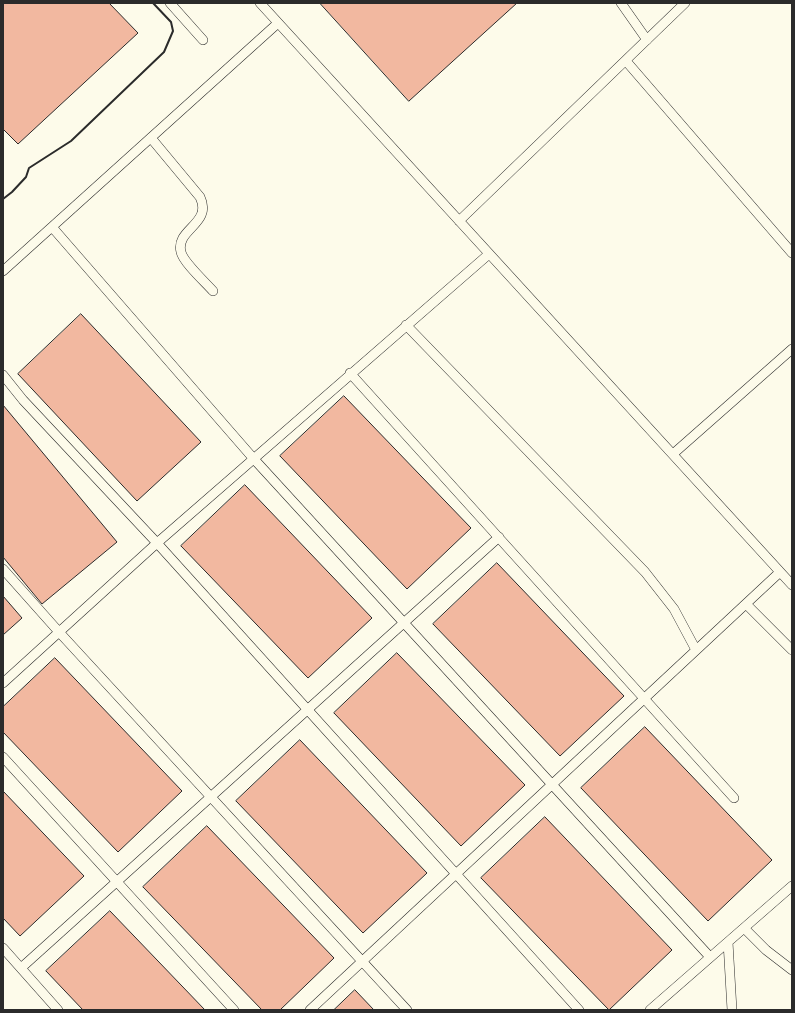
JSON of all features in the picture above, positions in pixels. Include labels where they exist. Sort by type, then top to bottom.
[{"type":"lane","points":[[170,3],[203,40]]},
{"type":"lane","points":[[260,3],[792,584]]},
{"type":"lane","points":[[621,3],[647,40]]},
{"type":"lane","points":[[459,222],[686,3]]},
{"type":"lane","points":[[3,272],[278,23]]},
{"type":"lane","points":[[626,61],[792,252]]},
{"type":"lane","points":[[151,138],[200,197],[203,204],[203,213],[186,234],[181,243],[181,253],[186,261],[213,291]]},
{"type":"lane","points":[[52,227],[253,458],[710,957]]},
{"type":"lane","points":[[3,683],[253,458],[489,254]]},
{"type":"lane","points":[[406,325],[645,572],[674,609],[696,650]]},
{"type":"lane","points":[[673,454],[792,349]]},
{"type":"lane","points":[[350,374],[734,798]]},
{"type":"lane","points":[[3,375],[23,400],[157,543],[579,1010]]},
{"type":"lane","points":[[21,968],[498,538]]},
{"type":"lane","points":[[3,569],[59,632],[407,1010]]},
{"type":"lane","points":[[310,1010],[780,572]]},
{"type":"lane","points":[[746,604],[792,650]]},
{"type":"lane","points":[[3,757],[234,1010]]},
{"type":"lane","points":[[650,1010],[792,886]]},
{"type":"lane","points":[[744,928],[766,950],[792,970]]},
{"type":"lane","points":[[728,942],[732,1010]]},
{"type":"lane","points":[[3,948],[58,1010]]},
{"type":"building","points":[[3,3],[109,3],[138,33],[18,144],[3,129]]},
{"type":"building","points":[[320,3],[517,3],[409,101]]},
{"type":"building","points":[[81,314],[201,442],[137,501],[18,374]]},
{"type":"building","points":[[344,396],[471,528],[407,589],[280,456]]},
{"type":"building","points":[[3,405],[117,542],[42,604],[3,557]]},
{"type":"building","points":[[245,485],[372,618],[308,678],[181,546]]},
{"type":"building","points":[[497,563],[624,696],[560,756],[433,624]]},
{"type":"building","points":[[3,596],[22,618],[3,635]]},
{"type":"building","points":[[397,653],[525,785],[461,846],[334,713]]},
{"type":"building","points":[[55,658],[182,791],[118,852],[3,732],[3,707]]},
{"type":"building","points":[[645,727],[772,860],[708,921],[581,788]]},
{"type":"building","points":[[300,740],[427,873],[363,933],[236,801]]},
{"type":"building","points":[[3,791],[84,876],[20,936],[3,918]]},
{"type":"building","points":[[545,817],[672,950],[609,1010],[481,878]]},
{"type":"building","points":[[207,826],[334,958],[280,1010],[262,1010],[143,887]]},
{"type":"building","points":[[110,911],[205,1010],[83,1010],[46,971]]},
{"type":"building","points":[[355,990],[374,1010],[334,1010]]},
{"type":"wall","points":[[3,199],[26,177],[29,168],[71,141],[164,52],[173,31],[171,22],[153,3]]}]
